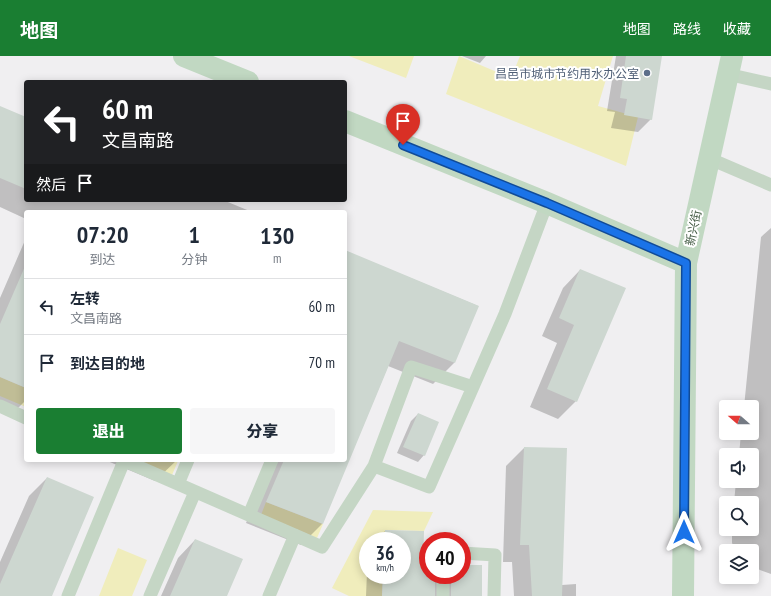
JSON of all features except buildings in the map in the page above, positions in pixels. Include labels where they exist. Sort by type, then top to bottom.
[{"type":"street","points":[[184,56],[243,80]]},
{"type":"street","name":"新兴街","points":[[683,596],[686,263],[729,65]]},
{"type":"street","points":[[347,122],[547,203],[686,263]]},
{"type":"lane","points":[[729,65],[771,84]]},
{"type":"lane","points":[[708,158],[771,185]]},
{"type":"lane","points":[[374,466],[429,487],[505,314],[547,203]]},
{"type":"lane","points":[[128,462],[322,547],[374,466],[412,367],[473,387]]},
{"type":"lane","points":[[0,406],[24,417]]},
{"type":"lane","points":[[68,596],[123,462]]},
{"type":"lane","points":[[178,484],[187,462]]},
{"type":"lane","points":[[249,515],[271,462]]},
{"type":"lane","points":[[150,596],[194,492]]},
{"type":"lane","points":[[269,596],[295,535]]},
{"type":"lane","points":[[471,554],[495,556],[494,596]]},
{"type":"lane","points":[[443,584],[443,596]]},
{"type":"shaded area","points":[[349,56],[414,56],[406,78]]},
{"type":"shaded area","points":[[459,56],[511,78],[520,56],[613,56],[598,106],[638,117],[626,166],[446,94]]},
{"type":"shaded area","points":[[0,377],[24,387],[24,406],[0,396]]},
{"type":"shaded area","points":[[143,462],[178,462],[172,475]]},
{"type":"shaded area","points":[[266,502],[323,524],[317,538],[261,515]]},
{"type":"shaded area","points":[[373,510],[433,512],[424,531],[385,530],[385,532],[361,532]]},
{"type":"shaded area","points":[[359,537],[359,584],[383,584],[382,596],[349,596],[332,588]]},
{"type":"shaded area","points":[[118,548],[147,560],[132,596],[99,596]]},
{"type":"place","name":"昌邑市城市节约用水办公室","points":[[647,73]]},
{"type":"route","points":[[403,145],[547,203],[686,263],[684,532]]}]
